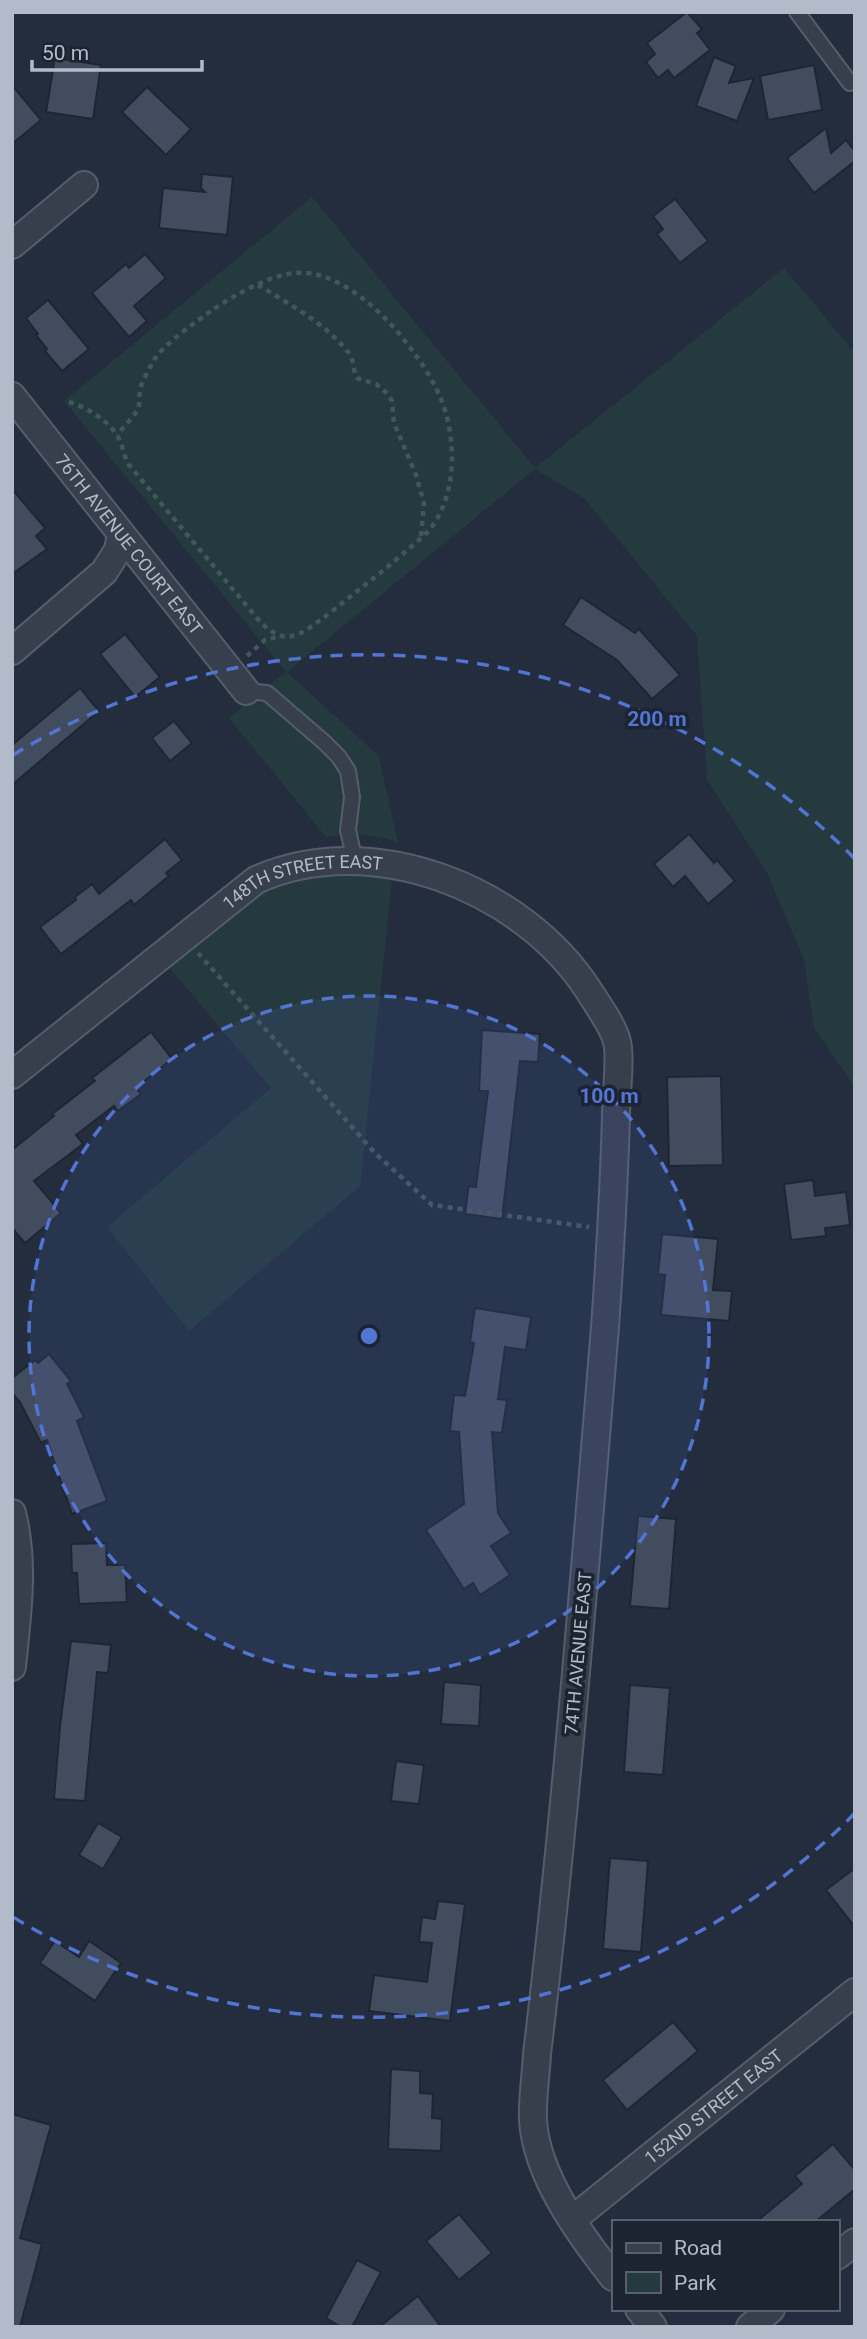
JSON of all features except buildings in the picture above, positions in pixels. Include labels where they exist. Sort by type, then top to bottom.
[{"type":"street","points":[[12,246],[85,185]]},
{"type":"street","name":"76TH AVENUE COURT EAST","points":[[12,396],[238,681]]},
{"type":"street","points":[[12,651],[104,572],[118,550],[121,534]]},
{"type":"street","name":"148TH STREET EAST","points":[[12,1075],[256,880],[275,871],[307,863],[385,864],[438,876],[489,899],[518,917],[552,944],[577,973],[601,1010]]},
{"type":"street","name":"74TH AVENUE EAST","points":[[601,1010],[617,1042],[612,1231],[584,1588],[537,2054],[533,2120],[540,2156],[552,2188],[612,2276]]},
{"type":"street","points":[[12,1513],[19,1546],[20,1574],[12,1667]]},
{"type":"street","name":"152ND STREET EAST","points":[[573,2219],[855,1992]]},
{"type":"street","points":[[839,2254],[855,2242]]},
{"type":"street","points":[[641,2311],[653,2327]]},
{"type":"street","points":[[750,2327],[769,2311]]},
{"type":"lane","points":[[797,12],[850,83]]},
{"type":"lane","points":[[238,681],[267,693],[339,757],[348,771],[352,797],[348,830],[355,862]]},
{"type":"path","points":[[117,435],[139,406],[140,389],[155,358],[186,330],[216,308],[258,285],[282,275],[299,272],[328,278],[353,290],[369,302],[421,364],[441,399],[450,436],[451,469],[441,510],[434,524],[378,575],[305,631],[289,637],[278,636],[265,640],[238,681]]},
{"type":"path","points":[[258,285],[288,302],[331,335],[350,354],[357,378],[376,384],[388,394],[392,401],[394,423],[416,475],[424,503],[421,537]]},
{"type":"path","points":[[69,402],[90,411],[117,435],[122,455],[129,465],[267,630],[278,636]]},
{"type":"path","points":[[184,937],[375,1153],[432,1205],[612,1231]]},
{"type":"green space","points":[[312,197],[535,468],[784,268],[855,353],[855,1087],[814,1028],[804,960],[767,873],[707,780],[697,636],[585,499],[535,469],[287,672],[379,756],[398,843],[362,835],[326,837],[229,718],[286,672],[64,401]]},
{"type":"green space","points":[[353,871],[392,880],[360,1186],[189,1331],[107,1227],[271,1088],[167,965],[259,891],[287,878]]}]
